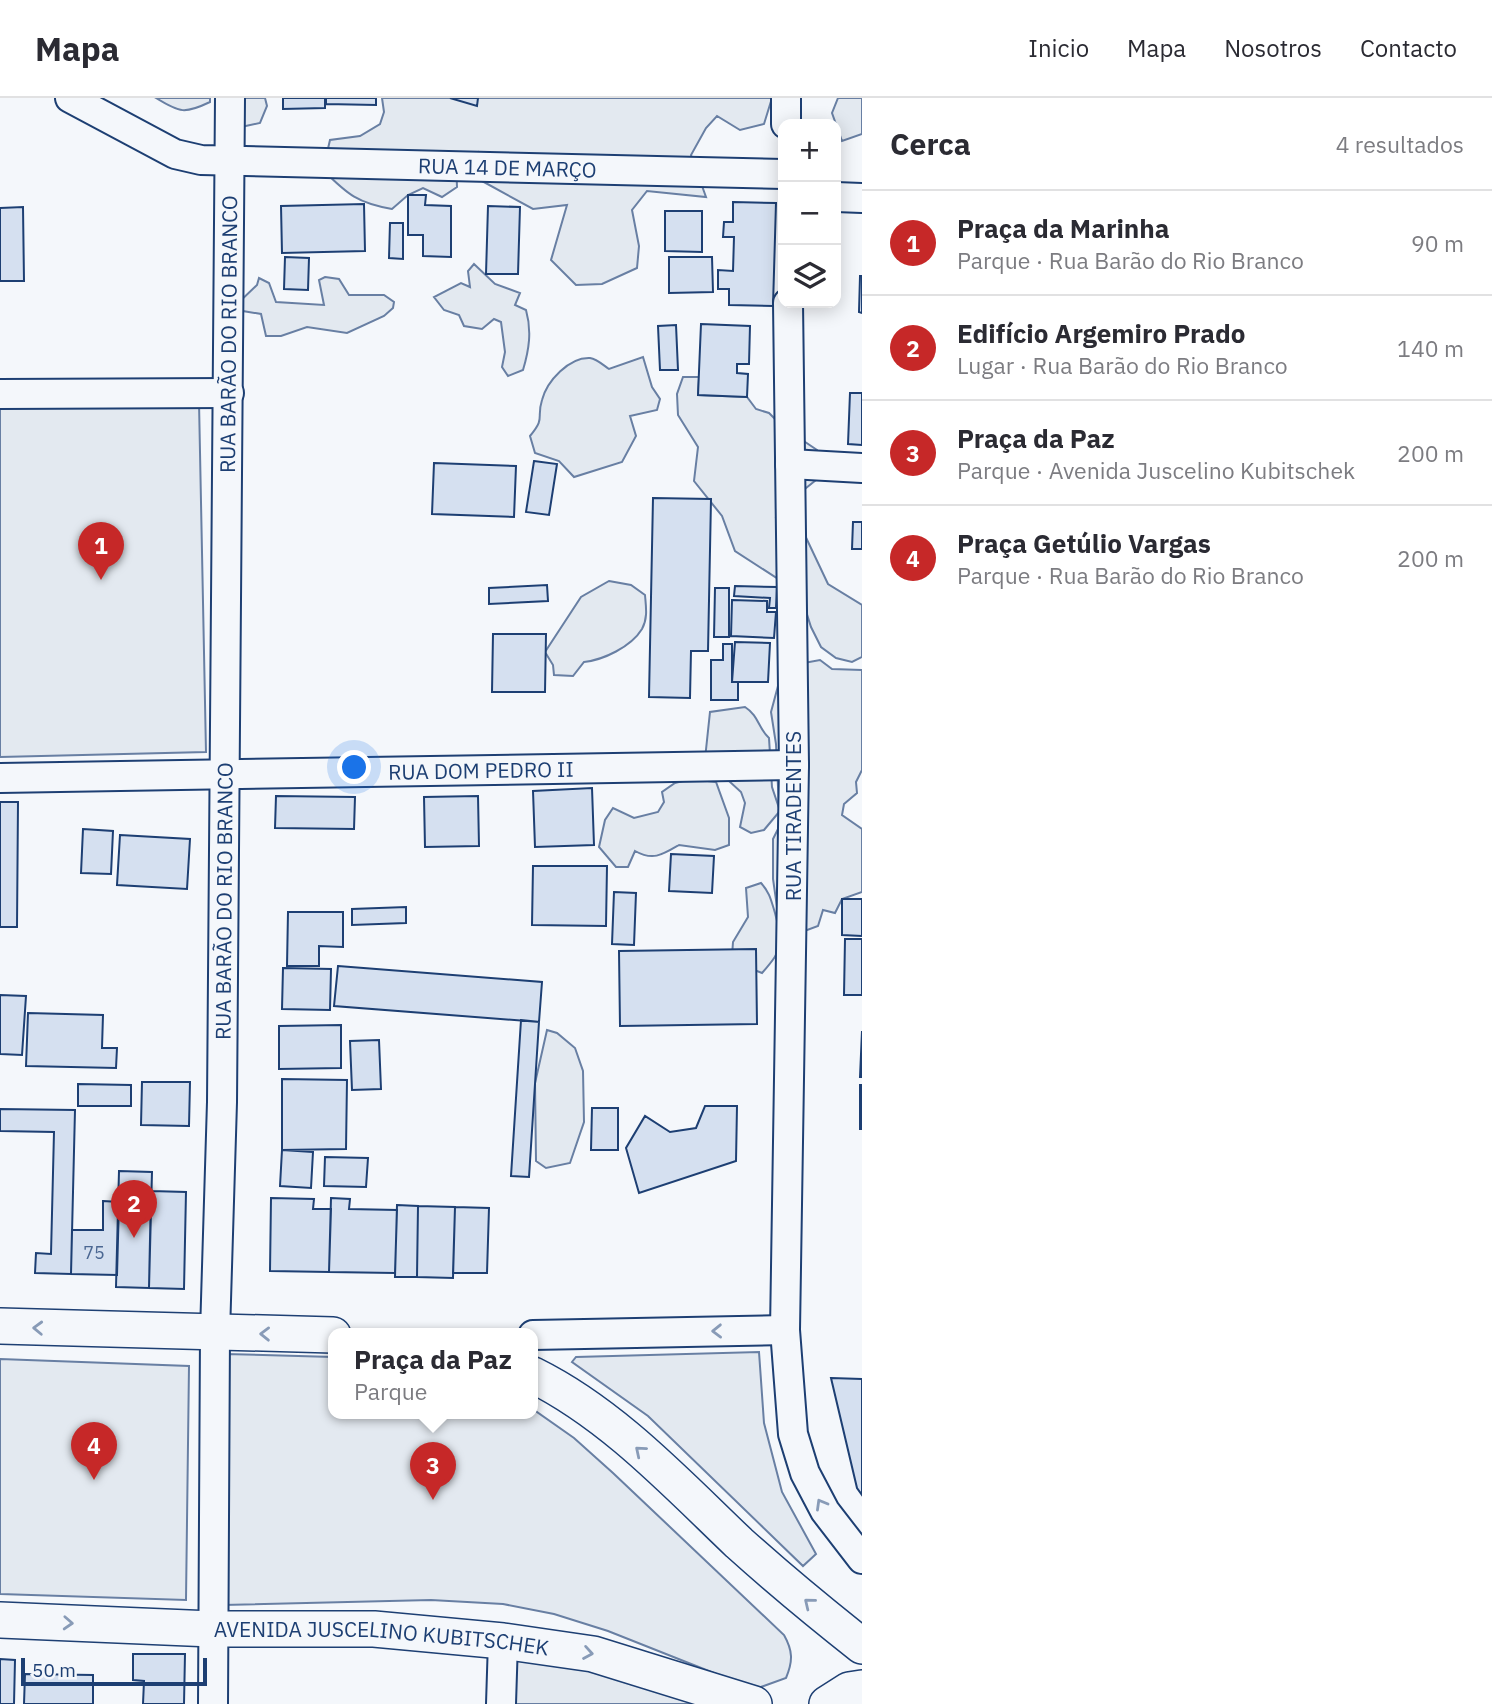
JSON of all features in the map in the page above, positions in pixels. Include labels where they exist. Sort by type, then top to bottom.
[{"type":"main road","points":[[0,1326],[328,1335]]},
{"type":"main road","points":[[538,1377],[562,1389],[644,1454],[772,1573],[862,1646]]},
{"type":"main road","name":"AVENIDA JUSCELINO KUBITSCHEK","points":[[0,1619],[212,1629],[374,1629],[503,1641],[593,1654],[754,1704]]},
{"type":"main road","points":[[827,1704],[849,1689],[862,1688]]},
{"type":"street","name":"RUA 14 DE MARÇO","points":[[70,98],[175,155],[232,161],[778,174]]},
{"type":"street","name":"RUA BARÃO DO RIO BRANCO","points":[[213,1704],[215,1333],[222,1102],[223,775],[232,161],[230,98]]},
{"type":"street","points":[[786,98],[786,119]]},
{"type":"street","points":[[841,198],[862,198]]},
{"type":"street","name":"RUA TIRADENTES","points":[[788,308],[794,765],[785,1330],[793,1434],[805,1473],[825,1511],[862,1559]]},
{"type":"street","points":[[0,394],[229,393]]},
{"type":"street","points":[[790,464],[862,468]]},
{"type":"street","name":"RUA DOM PEDRO II","points":[[0,778],[794,765]]},
{"type":"street","points":[[538,1335],[785,1330]]},
{"type":"street","points":[[501,1704],[503,1641]]},
{"type":"shaded area","points":[[156,98],[210,98],[210,102],[194,109],[183,110],[171,107]]},
{"type":"shaded area","points":[[238,98],[265,98],[267,106],[260,123],[241,127]]},
{"type":"shaded area","points":[[382,98],[772,98],[764,124],[740,130],[717,116],[706,128],[691,155],[706,197],[647,191],[632,210],[639,246],[637,268],[602,284],[576,285],[551,260],[567,205],[533,209],[482,181],[478,152],[456,158],[457,187],[442,197],[423,188],[408,195],[392,209],[362,201],[332,179],[323,170],[330,140],[360,136],[380,124],[384,112]]},
{"type":"shaded area","points":[[838,98],[862,98],[862,134],[842,141],[841,119],[834,119],[832,113]]},
{"type":"shaded area","points":[[474,264],[495,284],[520,293],[515,305],[526,310],[529,333],[525,363],[523,370],[508,376],[502,367],[505,352],[501,322],[494,319],[482,329],[464,326],[459,315],[444,310],[434,297],[461,283],[470,287],[468,271]]},
{"type":"shaded area","points":[[325,277],[339,279],[349,295],[384,295],[394,302],[393,308],[384,316],[347,333],[307,327],[281,336],[266,336],[261,314],[237,310],[235,306],[257,285],[259,278],[269,283],[276,302],[324,305],[319,280]]},
{"type":"shaded area","points":[[643,357],[652,387],[660,399],[657,410],[630,416],[636,436],[622,462],[574,477],[559,461],[535,453],[530,436],[539,421],[540,406],[545,393],[560,372],[574,361],[582,359],[593,359],[609,369]]},
{"type":"shaded area","points":[[683,377],[699,377],[698,395],[747,397],[756,409],[769,413],[783,427],[817,450],[816,480],[791,500],[781,503],[776,517],[802,529],[828,584],[862,605],[862,657],[852,662],[836,658],[821,647],[804,605],[792,588],[735,551],[722,516],[694,481],[698,447],[678,415],[677,394]]},
{"type":"shaded area","points":[[199,402],[206,752],[0,757],[0,407]]},
{"type":"shaded area","points":[[609,581],[631,585],[645,595],[646,617],[642,629],[616,652],[584,662],[573,676],[554,675],[553,665],[545,652],[581,597]]},
{"type":"shaded area","points":[[820,660],[832,669],[862,670],[862,770],[856,782],[857,793],[844,804],[842,815],[862,829],[862,892],[842,899],[835,913],[823,910],[818,926],[791,936],[777,907],[773,879],[773,839],[779,827],[779,812],[764,830],[751,833],[740,827],[745,803],[741,792],[705,759],[710,712],[745,707],[769,738],[772,787],[779,808],[776,744],[771,712],[778,686],[793,665]]},
{"type":"shaded area","points":[[690,779],[716,782],[729,818],[729,845],[715,850],[679,845],[652,856],[635,851],[628,867],[616,867],[599,847],[605,820],[613,808],[634,818],[658,812],[664,802],[662,792],[675,783]]},
{"type":"shaded area","points":[[761,883],[771,900],[780,939],[778,951],[762,973],[744,966],[732,956],[733,942],[748,917],[746,888]]},
{"type":"shaded area","points":[[547,1030],[557,1033],[575,1048],[583,1071],[584,1122],[570,1163],[546,1168],[536,1161],[535,1083]]},
{"type":"shaded area","points":[[759,1352],[764,1423],[782,1492],[816,1554],[803,1566],[648,1416],[572,1362],[576,1357]]},
{"type":"shaded area","points":[[225,1354],[328,1357],[328,1419],[538,1419],[538,1413],[574,1438],[613,1473],[784,1635],[791,1656],[786,1678],[758,1688],[608,1631],[554,1614],[503,1604],[431,1600],[223,1605]]},
{"type":"shaded area","points":[[0,1359],[189,1366],[186,1600],[0,1594]]},
{"type":"shaded area","points":[[514,1653],[732,1704],[512,1704]]},
{"type":"building","points":[[283,98],[325,98],[325,108],[283,109]]},
{"type":"building","points":[[326,98],[376,98],[376,105],[326,104]]},
{"type":"building","points":[[450,98],[478,98],[477,106]]},
{"type":"building","points":[[408,195],[426,195],[425,205],[451,206],[451,257],[423,256],[423,235],[408,235]]},
{"type":"building","points":[[733,202],[776,203],[773,306],[729,305],[729,289],[718,289],[718,270],[733,271],[734,237],[723,237],[724,222],[733,222]]},
{"type":"building","points":[[364,204],[365,251],[282,253],[281,206]]},
{"type":"building","points":[[488,206],[520,207],[518,274],[486,274]]},
{"type":"building","points":[[23,207],[24,281],[0,281],[0,208]]},
{"type":"building","points":[[665,211],[702,211],[702,252],[665,251]]},
{"type":"building","points":[[390,223],[403,223],[403,259],[389,258]]},
{"type":"building","points":[[285,257],[309,258],[308,290],[284,289]]},
{"type":"building","points":[[669,257],[712,257],[713,292],[669,293]]},
{"type":"building","points":[[862,276],[862,313],[859,312]]},
{"type":"building","points":[[701,324],[750,326],[749,364],[737,364],[737,373],[748,374],[747,397],[698,395]]},
{"type":"building","points":[[676,325],[678,370],[660,370],[658,326]]},
{"type":"building","points":[[850,393],[862,393],[862,445],[848,444]]},
{"type":"building","points":[[534,461],[557,464],[549,515],[526,512]]},
{"type":"building","points":[[434,463],[516,466],[514,517],[432,514]]},
{"type":"building","points":[[653,498],[711,499],[708,651],[691,651],[690,698],[649,697]]},
{"type":"building","points":[[853,522],[862,522],[862,549],[852,549]]},
{"type":"building","points":[[547,585],[548,601],[489,604],[489,588]]},
{"type":"building","points":[[735,586],[777,587],[776,608],[769,608],[770,598],[734,596]]},
{"type":"building","points":[[715,588],[729,588],[729,637],[714,637]]},
{"type":"building","points":[[732,600],[767,601],[767,612],[776,612],[774,638],[731,636]]},
{"type":"building","points":[[493,634],[546,634],[545,692],[492,692]]},
{"type":"building","points":[[735,642],[770,643],[768,682],[732,682]]},
{"type":"building","points":[[723,644],[732,644],[732,682],[738,682],[738,700],[711,700],[711,660],[723,660]]},
{"type":"building","points":[[592,788],[594,845],[535,847],[533,791]]},
{"type":"building","points":[[276,796],[355,797],[354,829],[275,828]]},
{"type":"building","points":[[478,796],[479,846],[425,847],[424,797]]},
{"type":"building","points":[[0,802],[18,802],[17,927],[0,927]]},
{"type":"building","points":[[83,829],[113,831],[111,874],[81,873]]},
{"type":"building","points":[[120,835],[190,839],[187,889],[117,885]]},
{"type":"building","points":[[671,854],[714,856],[712,893],[669,891]]},
{"type":"building","points":[[533,866],[607,866],[606,926],[532,925]]},
{"type":"building","points":[[614,892],[636,893],[634,945],[612,944]]},
{"type":"building","points":[[842,899],[862,899],[862,936],[842,935]]},
{"type":"building","points":[[406,907],[406,923],[352,925],[352,909]]},
{"type":"building","points":[[288,912],[343,912],[343,947],[319,946],[319,966],[287,966]]},
{"type":"building","points":[[845,939],[862,939],[862,995],[844,995]]},
{"type":"building","points":[[756,949],[757,1024],[620,1026],[619,951]]},
{"type":"building","points":[[338,966],[542,982],[539,1022],[334,1006]]},
{"type":"building","points":[[283,968],[331,969],[330,1010],[282,1009]]},
{"type":"building","points":[[0,995],[26,996],[22,1055],[0,1054]]},
{"type":"building","points":[[28,1013],[103,1015],[102,1048],[117,1048],[116,1068],[26,1066]]},
{"type":"building","points":[[521,1020],[539,1022],[529,1177],[511,1176]]},
{"type":"building","points":[[341,1025],[341,1068],[279,1069],[279,1026]]},
{"type":"building","points":[[862,1031],[862,1077],[860,1077]]},
{"type":"building","points":[[379,1040],[381,1089],[352,1090],[350,1041]]},
{"type":"building","points":[[282,1079],[347,1080],[346,1149],[282,1150]]},
{"type":"building","points":[[142,1082],[190,1082],[189,1126],[141,1125]]},
{"type":"building","points":[[78,1084],[131,1085],[131,1106],[78,1106]]},
{"type":"building","points":[[862,1085],[862,1129],[860,1129]]},
{"type":"building","points":[[705,1106],[737,1106],[736,1161],[639,1193],[626,1148],[645,1116],[670,1132],[696,1128]]},
{"type":"building","points":[[592,1108],[618,1108],[618,1150],[591,1150]]},
{"type":"building","points":[[0,1109],[75,1110],[71,1274],[35,1273],[36,1253],[51,1254],[54,1132],[0,1131]]},
{"type":"building","points":[[282,1150],[313,1152],[311,1188],[280,1186]]},
{"type":"building","points":[[325,1157],[368,1158],[366,1187],[324,1186]]},
{"type":"building","points":[[119,1171],[152,1172],[149,1288],[116,1287]]},
{"type":"building","points":[[151,1191],[186,1192],[184,1289],[149,1288]]},
{"type":"building","points":[[271,1198],[314,1199],[313,1209],[331,1209],[329,1272],[270,1271]]},
{"type":"building","points":[[331,1198],[350,1199],[349,1209],[397,1210],[395,1273],[329,1272]]},
{"type":"building","points":[[103,1201],[119,1202],[117,1275],[71,1274],[72,1230],[103,1230]]},
{"type":"building","points":[[397,1205],[418,1206],[417,1277],[395,1277]]},
{"type":"building","points":[[418,1206],[455,1207],[453,1278],[417,1277]]},
{"type":"building","points":[[455,1207],[489,1208],[487,1273],[453,1273]]},
{"type":"building","points":[[831,1378],[862,1379],[862,1495],[857,1488]]},
{"type":"building","points":[[133,1654],[185,1654],[184,1704],[143,1704],[144,1681],[133,1680]]},
{"type":"building","points":[[0,1659],[15,1660],[14,1704],[0,1704]]},
{"type":"building","points":[[25,1674],[93,1675],[93,1704],[24,1704]]},
{"type":"place","name":"Praça da Marinha","points":[[101,580]]},
{"type":"place","name":"Edifício Argemiro Prado","points":[[134,1238]]},
{"type":"place","name":"Praça Getúlio Vargas","points":[[94,1480]]},
{"type":"place","name":"Praça da Paz","points":[[433,1500]]}]
